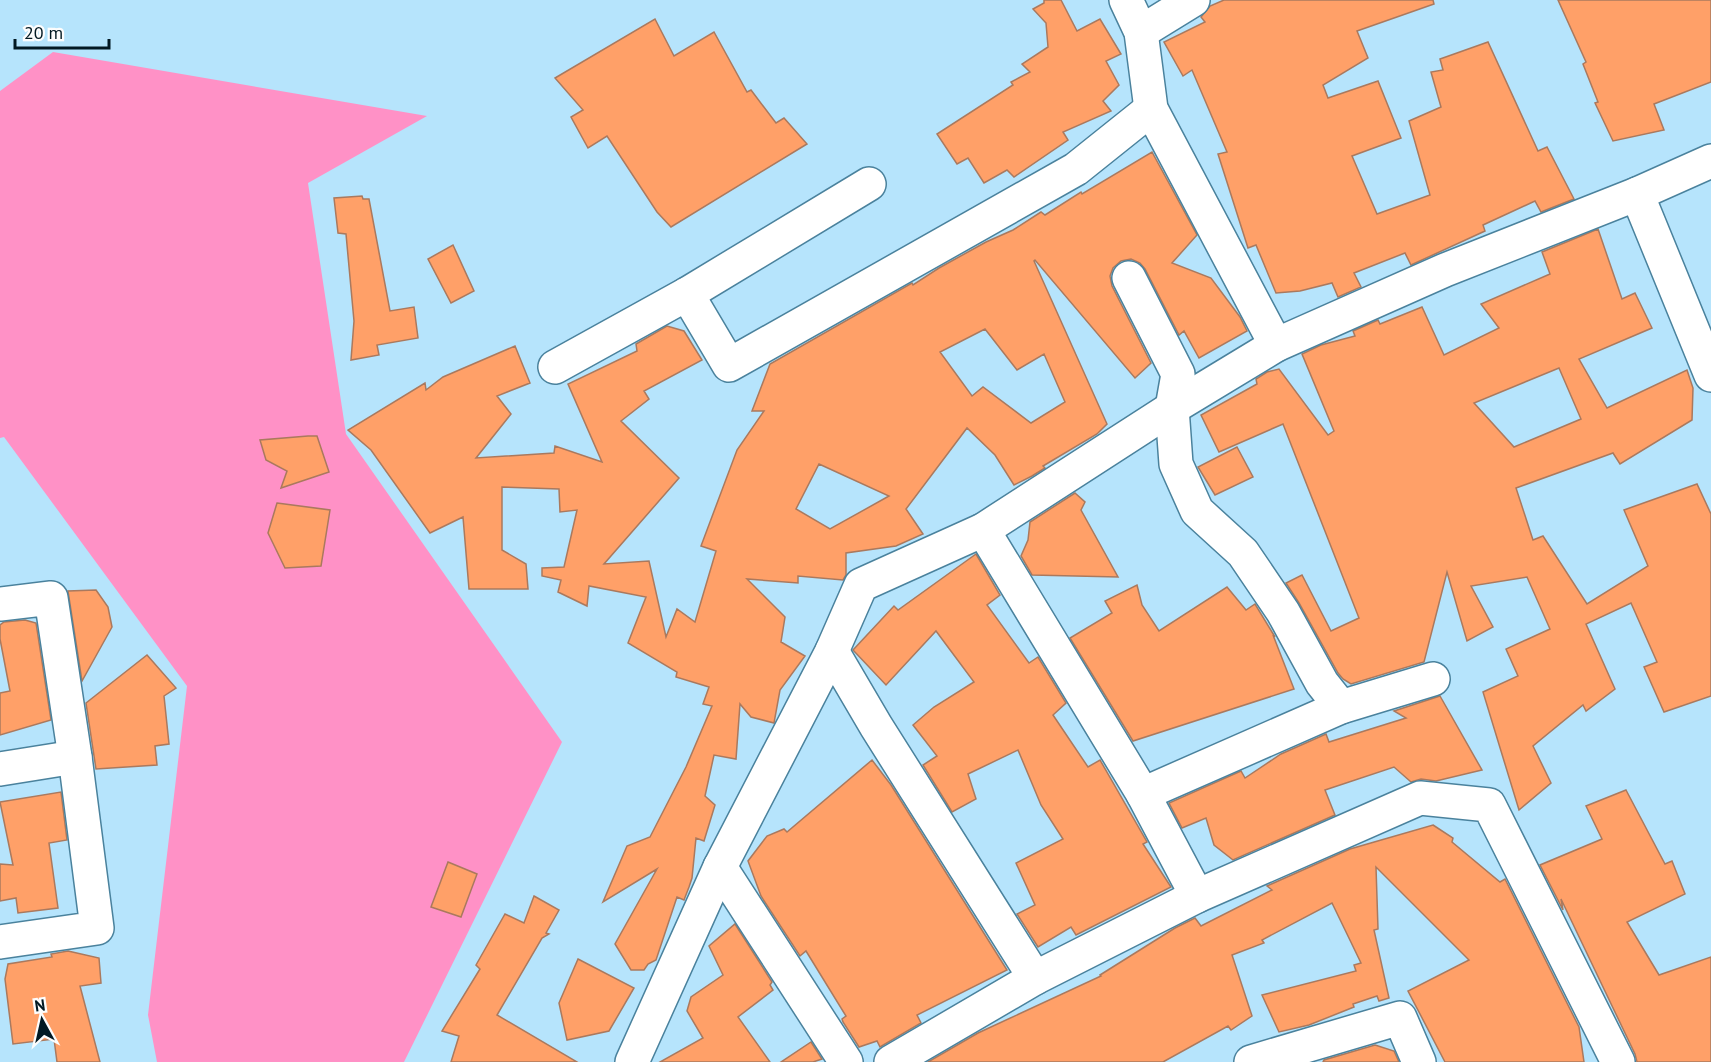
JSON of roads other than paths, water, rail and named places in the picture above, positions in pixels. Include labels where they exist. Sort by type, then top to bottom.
[{"type":"street","points":[[1126,0],[1141,32],[1151,110],[1276,345]]},
{"type":"street","points":[[1141,32],[1192,0]]},
{"type":"street","points":[[687,294],[729,365],[1077,169],[1151,110]]},
{"type":"street","points":[[632,1062],[720,867],[832,651],[861,585],[983,530],[1172,408],[1276,345],[1445,270],[1637,194],[1711,161]]},
{"type":"street","points":[[555,367],[687,294],[869,184]]},
{"type":"street","points":[[1637,194],[1711,375]]},
{"type":"street","points":[[1129,278],[1178,374],[1172,408],[1176,464],[1197,511],[1243,553],[1283,612],[1322,683],[1341,707]]},
{"type":"street","points":[[983,530],[1143,794],[1197,896]]},
{"type":"street","points":[[0,604],[51,598],[75,757],[97,928],[0,942]]},
{"type":"street","points":[[832,651],[876,726],[1035,978]]},
{"type":"street","points":[[1143,794],[1341,707],[1433,679]]},
{"type":"street","points":[[0,769],[75,757]]},
{"type":"street","points":[[891,1062],[1035,978],[1197,896],[1420,798],[1489,805],[1618,1062]]},
{"type":"street","points":[[720,867],[846,1062]]},
{"type":"street","points":[[1251,1062],[1292,1056],[1400,1018],[1419,1062]]}]
